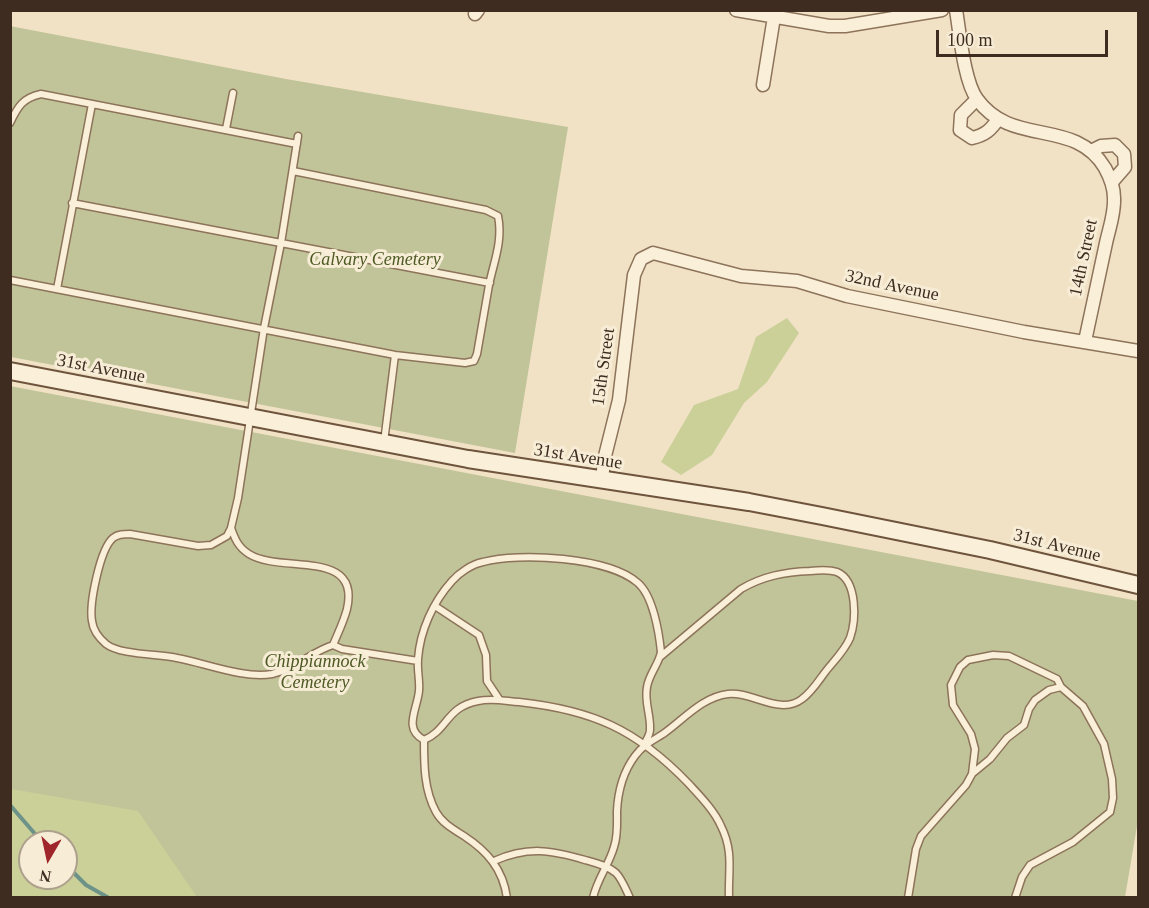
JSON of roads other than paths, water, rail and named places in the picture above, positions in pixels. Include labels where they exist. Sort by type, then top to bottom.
[{"type":"street","points":[[736,10],[829,26],[845,26],[942,10]]},
{"type":"street","points":[[956,10],[969,82],[976,99],[998,119],[1017,128],[1076,141],[1100,160],[1112,182]]},
{"type":"street","points":[[763,85],[774,17]]},
{"type":"street","points":[[976,99],[961,115],[960,130],[972,138],[980,136],[988,132],[998,119]]},
{"type":"street","name":"14th Street","points":[[1085,341],[1114,205],[1112,182],[1125,167],[1124,153],[1115,145],[1109,144],[1091,151]]},
{"type":"street","name":"32nd Avenue","points":[[641,259],[653,254],[667,255],[741,276],[797,281],[868,300],[1024,333],[1138,351]]},
{"type":"street","name":"15th Street","points":[[602,481],[604,460],[619,400],[634,275],[641,259]]},
{"type":"street","name":"31st Avenue","points":[[10,371],[384,443],[602,481],[749,502],[990,550],[1138,585]]},
{"type":"lane","points":[[226,129],[233,93]]},
{"type":"lane","points":[[10,123],[18,106],[30,97],[41,94],[297,144]]},
{"type":"lane","points":[[57,289],[92,104]]},
{"type":"lane","points":[[231,528],[236,543],[252,556],[271,561],[318,567],[341,574],[347,583],[347,608],[333,645],[282,671],[255,674],[176,658],[121,650],[108,645],[97,634],[92,622],[93,603],[101,565],[107,546],[113,538],[120,534],[130,534],[198,546],[211,545],[227,536],[231,528],[252,418],[264,328],[281,243],[298,136]]},
{"type":"lane","points":[[10,279],[395,355],[465,363],[474,361],[501,235],[498,216],[494,213],[293,171]]},
{"type":"lane","points":[[72,203],[490,283]]},
{"type":"lane","points":[[384,443],[395,355]]},
{"type":"lane","points":[[507,897],[505,885],[494,861],[470,840],[445,823],[427,793],[424,740],[413,731],[412,723],[420,686],[418,661],[422,631],[435,606],[453,579],[480,562],[541,557],[593,564],[628,576],[644,589],[656,623],[660,657]]},
{"type":"lane","points":[[593,897],[599,878],[614,847],[622,779],[634,756],[645,744],[715,697],[739,693],[786,705],[802,700],[841,653],[850,638],[854,596],[845,577],[837,572],[825,570],[787,571],[756,580],[741,589],[660,657],[651,671],[646,688],[650,730],[645,744]]},
{"type":"lane","points":[[435,606],[479,635],[486,655],[487,681],[499,699]]},
{"type":"lane","points":[[333,645],[342,649],[418,661]]},
{"type":"lane","points":[[972,774],[975,749],[971,734],[953,705],[951,685],[960,667],[968,660],[978,657],[1009,656],[1057,679],[1061,687],[1083,706],[1104,744],[1110,764],[1113,798],[1110,812],[1073,842],[1030,865],[1022,877],[1015,897]]},
{"type":"lane","points":[[908,897],[916,849],[921,836],[966,785],[972,774],[990,759],[1007,738],[1024,725],[1029,709],[1035,700],[1049,690],[1061,687]]},
{"type":"lane","points":[[424,740],[432,736],[457,709],[477,701],[499,699],[539,704],[593,718],[628,732],[645,744],[695,791],[721,824],[731,869],[729,897]]},
{"type":"lane","points":[[494,861],[522,852],[547,850],[563,853],[616,873],[630,897]]},
{"type":"waterway","points":[[10,805],[32,830]]},
{"type":"waterway","points":[[78,877],[86,885],[109,898]]},
{"type":"park label","name":"Calvary Cemetery","points":[[375,260]]},
{"type":"park label","name":"Chippiannock Cemetery","points":[[315,672]]}]
